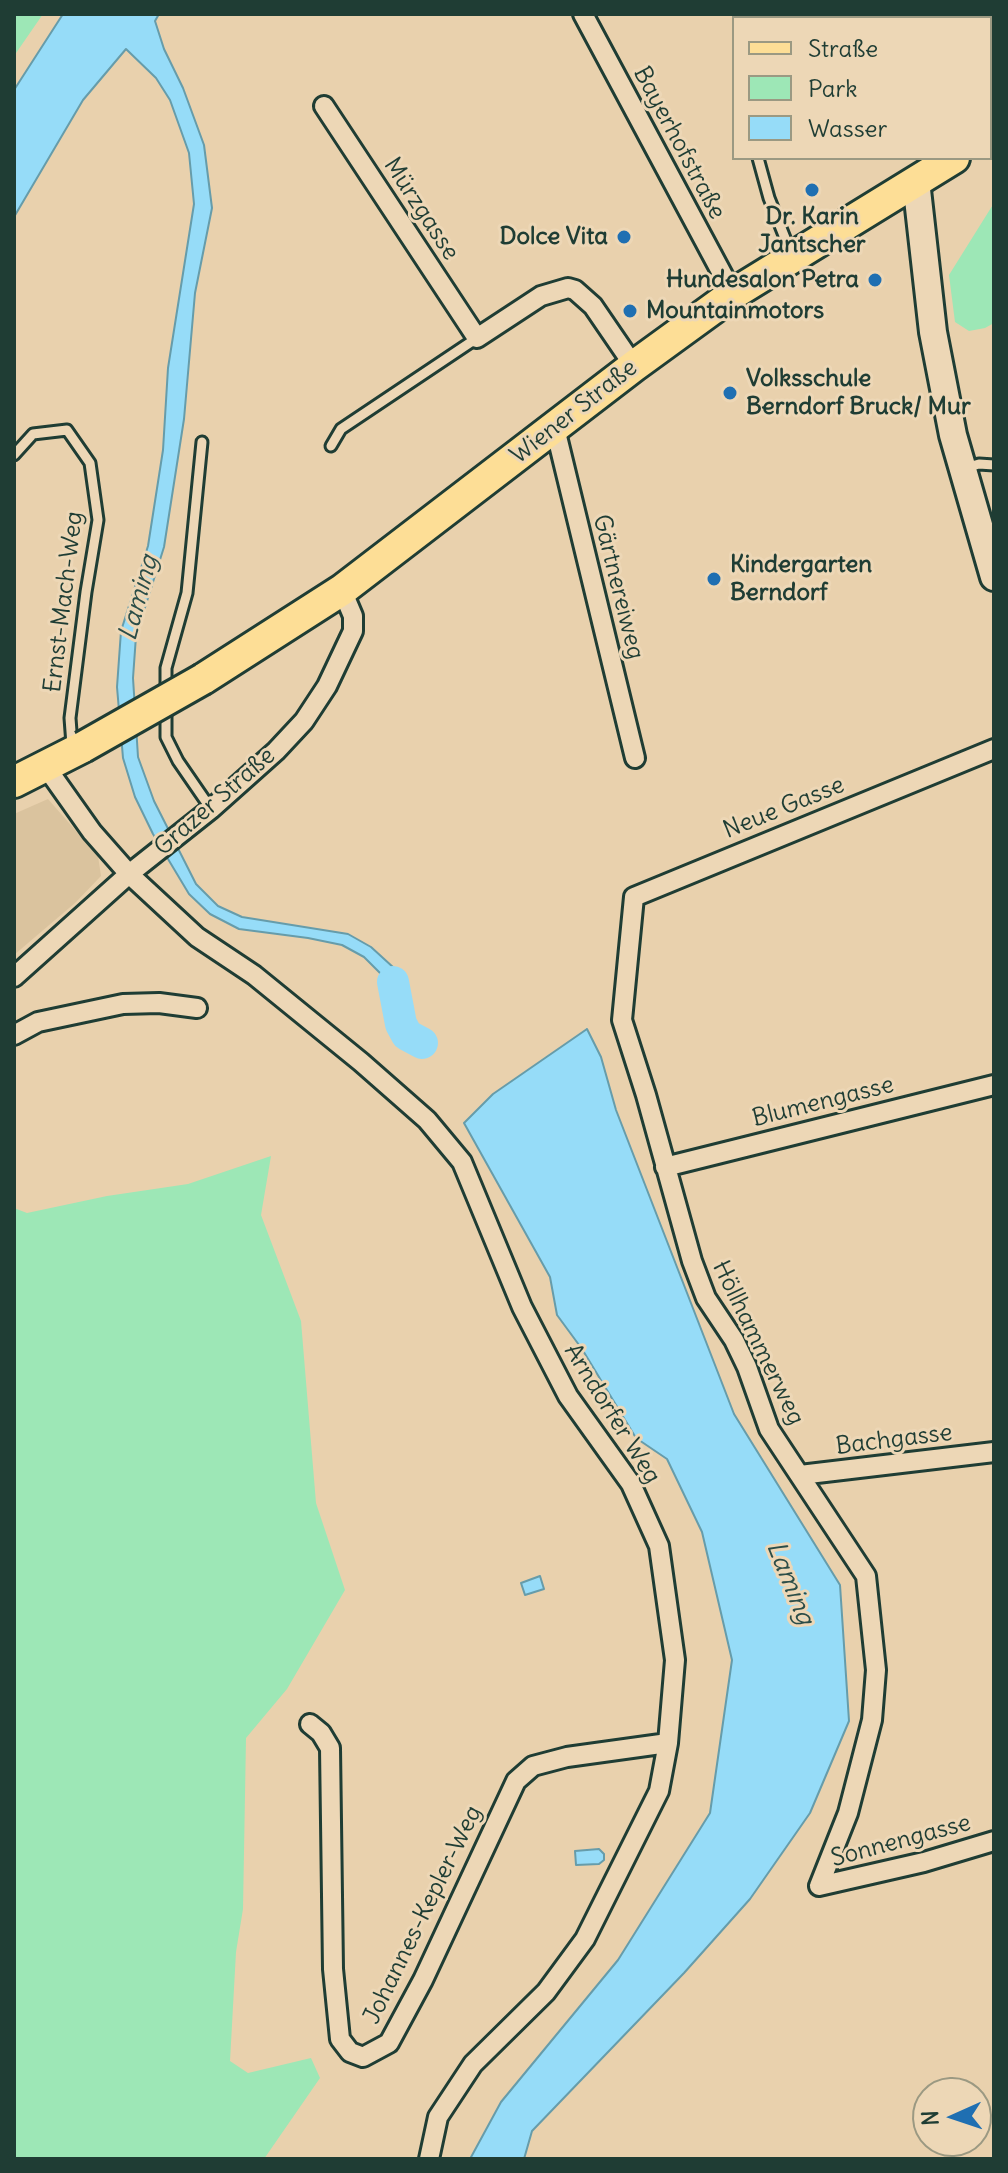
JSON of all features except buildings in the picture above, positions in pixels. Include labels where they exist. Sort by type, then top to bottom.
[{"type":"main road","name":"Wiener Straße","points":[[78,750],[203,679],[342,590],[733,294],[951,160]]},
{"type":"main road","points":[[916,181],[933,332],[962,469],[994,577]]},
{"type":"main road","points":[[14,782],[78,750]]},
{"type":"street","name":"Bayerhofstraße","points":[[583,14],[733,294]]},
{"type":"street","name":"Mürzgasse","points":[[324,106],[477,338]]},
{"type":"street","points":[[477,338],[541,296],[568,288],[575,290],[593,306],[634,366]]},
{"type":"street","name":"Gärtnereiweg","points":[[555,428],[635,758]]},
{"type":"street","name":"Grazer Straße","points":[[14,977],[129,874],[276,751],[304,721],[327,686],[353,631],[353,616],[342,590]]},
{"type":"street","name":"Neue Gasse","points":[[630,940],[634,897],[994,749]]},
{"type":"street","name":"Arndorfer Weg","points":[[46,767],[92,832],[129,874],[197,937],[254,975],[361,1062],[427,1120],[462,1162],[522,1307],[568,1396],[631,1484],[659,1546],[675,1660],[668,1743],[659,1791],[585,1939],[546,1992],[473,2064],[438,2117],[429,2159]]},
{"type":"street","name":"Höllhammerweg","points":[[630,940],[622,1020],[692,1261],[706,1298],[734,1340],[747,1367],[769,1429],[866,1576],[876,1670],[872,1720],[848,1813],[819,1886]]},
{"type":"street","points":[[14,1035],[38,1022],[123,1004],[159,1003],[197,1008]]},
{"type":"street","name":"Blumengasse","points":[[665,1167],[994,1085]]},
{"type":"street","name":"Bachgasse","points":[[800,1475],[994,1452]]},
{"type":"street","name":"Johannes-Kepler-Weg","points":[[310,1724],[321,1733],[330,1748],[333,1969],[340,2039],[350,2052],[363,2057],[389,2043],[423,1980],[516,1781],[533,1766],[567,1757],[668,1743]]},
{"type":"street","name":"Sonnengasse","points":[[819,1886],[886,1872],[994,1841]]},
{"type":"lane","points":[[759,160],[769,198],[793,258]]},
{"type":"lane","points":[[331,446],[341,429],[477,338]]},
{"type":"lane","name":"Ernst-Mach-Weg","points":[[14,455],[33,434],[67,430],[90,463],[98,520],[70,718],[78,750]]},
{"type":"lane","points":[[202,442],[187,593],[166,668],[166,737],[204,814]]},
{"type":"lane","points":[[962,469],[979,464],[994,465]]},
{"type":"shaded area","points":[[48,799],[98,856],[101,876],[75,903],[14,955],[14,814]]},
{"type":"green space","points":[[14,14],[43,14],[14,56]]},
{"type":"green space","points":[[994,203],[994,323],[969,331],[955,322],[949,275]]},
{"type":"green space","points":[[271,1156],[261,1215],[301,1321],[316,1503],[345,1590],[287,1689],[246,1738],[243,1909],[236,1952],[230,2061],[248,2073],[311,2058],[320,2078],[264,2159],[14,2159],[14,1208],[27,1213],[107,1196],[188,1184]]},
{"type":"water","points":[[63,14],[159,14],[155,21],[164,49],[183,88],[204,145],[212,208],[195,293],[184,419],[164,547],[136,636],[133,678],[138,757],[154,801],[196,884],[218,906],[242,917],[348,934],[371,947],[394,968],[402,991],[407,1024],[393,1026],[389,989],[381,974],[364,957],[342,945],[239,929],[210,914],[189,894],[135,797],[123,758],[117,687],[121,631],[148,546],[163,450],[168,368],[194,204],[189,153],[170,100],[156,78],[126,49],[83,100],[14,217],[14,90]]},
{"type":"water","points":[[587,1029],[601,1057],[616,1110],[734,1414],[840,1585],[849,1721],[810,1813],[750,1899],[684,1973],[532,2131],[524,2159],[470,2159],[501,2102],[618,1960],[710,1813],[732,1660],[702,1532],[667,1459],[636,1438],[582,1349],[557,1315],[550,1277],[464,1123],[493,1094]]},
{"type":"water","points":[[540,1576],[544,1589],[525,1595],[521,1583]]},
{"type":"water","points":[[599,1849],[604,1854],[604,1860],[599,1864],[576,1865],[575,1851]]},
{"type":"waterway","name":"Laming","points":[[393,982],[401,1024],[407,1035],[422,1043]]},
{"type":"place","name":"Dr. Karin Jantscher","points":[[812,190]]},
{"type":"place","name":"Dolce Vita","points":[[624,237]]},
{"type":"place","name":"Hundesalon Petra","points":[[875,280]]},
{"type":"place","name":"Mountainmotors","points":[[630,311]]},
{"type":"place","name":"Volksschule Berndorf Bruck/ Mur","points":[[730,393]]},
{"type":"place","name":"Kindergarten Berndorf","points":[[714,579]]}]
